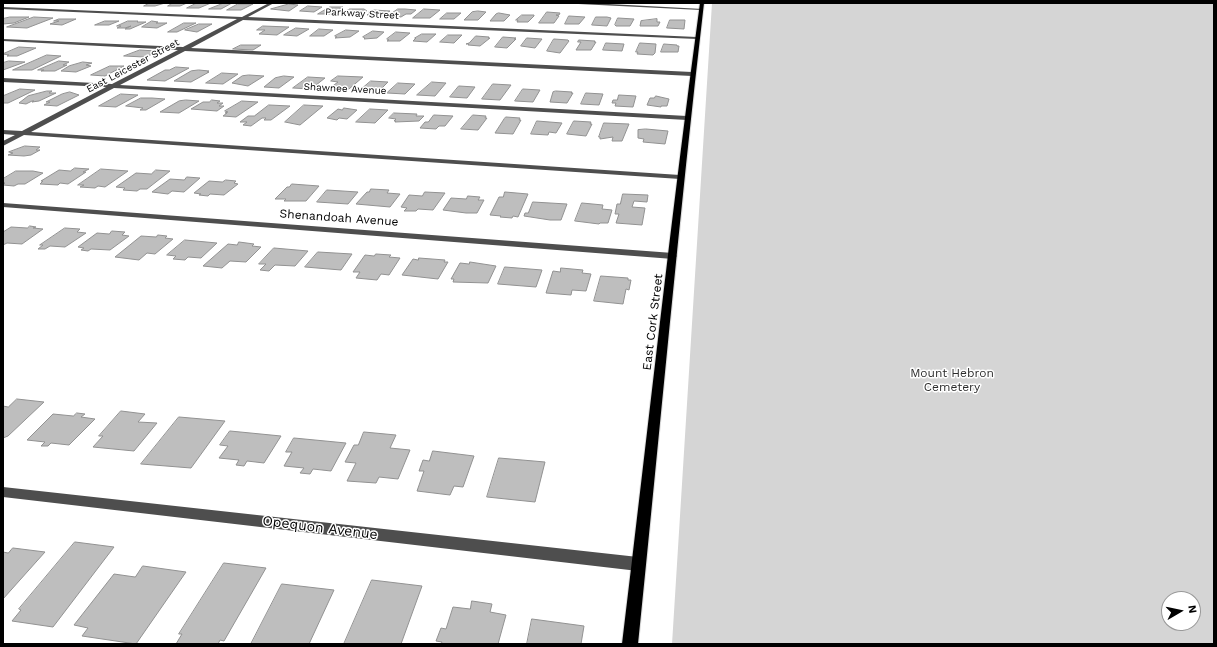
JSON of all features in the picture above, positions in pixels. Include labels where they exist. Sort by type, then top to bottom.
[{"type":"main road","name":"East Cork Street","points":[[630,644],[673,256],[686,118],[702,3]]},
{"type":"street","name":"East Leicester Street","points":[[3,144],[272,3]]},
{"type":"street","points":[[560,3],[701,9]]},
{"type":"street","name":"Parkway Street","points":[[3,8],[697,38]]},
{"type":"street","points":[[3,40],[692,74]]},
{"type":"street","name":"Shawnee Avenue","points":[[3,80],[686,118]]},
{"type":"street","points":[[3,132],[680,177]]},
{"type":"street","name":"Shenandoah Avenue","points":[[3,205],[45,206],[673,256]]},
{"type":"street","name":"Opequon Avenue","points":[[3,492],[638,564]]},
{"type":"green space","name":"Mount Hebron Cemetery","points":[[712,3],[1214,3],[1214,644],[672,644]]},
{"type":"building","points":[[150,3],[165,3],[155,6],[144,6]]},
{"type":"building","points":[[173,3],[187,3],[180,6],[168,6]]},
{"type":"building","points":[[197,3],[211,3],[199,8],[187,8]]},
{"type":"building","points":[[224,3],[232,3],[221,9],[209,9]]},
{"type":"building","points":[[238,4],[253,4],[241,10],[227,10]]},
{"type":"building","points":[[289,4],[298,5],[289,11],[271,9]]},
{"type":"building","points":[[308,6],[322,7],[314,12],[300,11]]},
{"type":"building","points":[[330,7],[343,7],[332,14],[318,14]]},
{"type":"building","points":[[350,9],[364,9],[367,11],[364,13],[342,13]]},
{"type":"building","points":[[398,9],[416,10],[411,14],[406,14],[401,17],[388,16]]},
{"type":"building","points":[[424,9],[440,10],[430,18],[413,18]]},
{"type":"building","points":[[374,10],[390,11],[382,16],[367,15],[371,12],[369,12]]},
{"type":"building","points":[[472,12],[486,12],[478,20],[464,20]]},
{"type":"building","points":[[547,12],[560,13],[559,15],[556,15],[559,16],[554,23],[539,23]]},
{"type":"building","points":[[447,13],[461,13],[454,19],[440,19]]},
{"type":"building","points":[[499,13],[510,15],[504,21],[490,21],[496,14]]},
{"type":"building","points":[[522,15],[534,16],[528,22],[517,22],[518,20],[516,20]]},
{"type":"building","points":[[569,16],[585,17],[579,24],[565,24]]},
{"type":"building","points":[[10,17],[29,17],[14,23],[3,24],[3,19]]},
{"type":"building","points":[[34,17],[53,18],[27,28],[7,27]]},
{"type":"building","points":[[596,17],[611,18],[607,26],[592,25]]},
{"type":"building","points":[[618,18],[634,19],[630,26],[616,26],[615,25]]},
{"type":"building","points":[[59,19],[76,19],[62,25],[50,24],[59,21],[54,21]]},
{"type":"building","points":[[657,19],[657,22],[660,22],[658,26],[640,26],[641,21]]},
{"type":"building","points":[[670,20],[685,20],[684,29],[667,28]]},
{"type":"building","points":[[105,21],[119,21],[109,25],[95,25]]},
{"type":"building","points":[[128,21],[146,22],[130,29],[125,29],[131,26],[117,28],[121,26],[117,26]]},
{"type":"building","points":[[152,21],[158,22],[156,23],[167,23],[157,28],[142,27]]},
{"type":"building","points":[[184,23],[196,23],[177,32],[168,32]]},
{"type":"building","points":[[199,24],[212,24],[197,32],[185,30]]},
{"type":"building","points":[[263,26],[289,27],[277,35],[259,34],[265,30],[257,30]]},
{"type":"building","points":[[296,28],[309,29],[297,36],[284,35]]},
{"type":"building","points":[[319,29],[333,30],[324,36],[310,36]]},
{"type":"building","points":[[346,30],[359,31],[350,37],[335,38],[337,37],[335,36]]},
{"type":"building","points":[[373,31],[384,32],[377,38],[364,39],[365,38],[363,37]]},
{"type":"building","points":[[396,32],[410,33],[400,41],[387,41],[389,40],[387,39]]},
{"type":"building","points":[[422,34],[436,34],[427,42],[413,41]]},
{"type":"building","points":[[448,35],[462,35],[454,43],[440,42]]},
{"type":"building","points":[[476,36],[490,38],[480,46],[466,44]]},
{"type":"building","points":[[503,37],[516,39],[507,48],[495,47]]},
{"type":"building","points":[[527,38],[542,39],[535,48],[521,46]]},
{"type":"building","points":[[554,39],[569,41],[560,53],[547,51]]},
{"type":"building","points":[[579,40],[596,42],[591,50],[576,50],[581,42],[578,42]]},
{"type":"building","points":[[606,43],[624,44],[622,51],[603,50]]},
{"type":"building","points":[[640,43],[656,44],[655,53],[653,55],[637,54],[638,52],[636,52]]},
{"type":"building","points":[[664,44],[679,46],[678,52],[661,52]]},
{"type":"building","points":[[241,45],[261,45],[253,50],[233,49]]},
{"type":"building","points":[[19,47],[36,48],[17,56],[7,56],[9,55],[3,54]]},
{"type":"building","points":[[140,50],[156,51],[152,53],[156,53],[144,57],[124,56]]},
{"type":"building","points":[[47,55],[61,56],[32,70],[13,70]]},
{"type":"building","points":[[9,61],[25,62],[3,70],[3,63]]},
{"type":"building","points":[[59,61],[69,62],[63,65],[67,65],[55,71],[38,70]]},
{"type":"building","points":[[83,62],[92,63],[86,65],[91,66],[76,72],[61,71],[69,66]]},
{"type":"building","points":[[110,66],[124,66],[105,76],[91,75]]},
{"type":"building","points":[[176,67],[189,68],[165,81],[147,80],[165,70]]},
{"type":"building","points":[[199,70],[209,72],[191,82],[174,81],[191,71]]},
{"type":"building","points":[[222,73],[238,74],[223,84],[206,83]]},
{"type":"building","points":[[242,76],[264,76],[248,86],[232,83]]},
{"type":"building","points":[[284,76],[294,77],[279,88],[264,87],[275,78]]},
{"type":"building","points":[[338,76],[363,77],[349,89],[330,88],[338,82],[331,81]]},
{"type":"building","points":[[308,77],[325,78],[311,89],[293,88]]},
{"type":"building","points":[[371,81],[388,82],[377,93],[358,92]]},
{"type":"building","points":[[432,82],[446,83],[435,96],[417,95]]},
{"type":"building","points":[[398,83],[415,84],[405,94],[387,93]]},
{"type":"building","points":[[493,84],[511,85],[500,100],[482,99]]},
{"type":"building","points":[[459,86],[475,87],[467,98],[450,97]]},
{"type":"building","points":[[20,89],[35,90],[8,103],[3,103],[3,96]]},
{"type":"building","points":[[523,89],[540,90],[533,102],[515,101]]},
{"type":"building","points":[[52,91],[49,93],[56,93],[39,101],[32,101],[26,104],[19,103],[28,96]]},
{"type":"building","points":[[70,92],[79,95],[57,106],[44,105],[50,102],[46,102],[62,94]]},
{"type":"building","points":[[553,92],[573,93],[567,103],[550,102]]},
{"type":"building","points":[[586,93],[603,94],[599,105],[581,104]]},
{"type":"building","points":[[121,94],[138,95],[116,107],[99,106]]},
{"type":"building","points":[[619,95],[636,96],[633,107],[615,106],[616,103],[612,103],[613,100],[617,100]]},
{"type":"building","points":[[656,96],[669,99],[667,106],[661,107],[647,105],[650,98],[654,98]]},
{"type":"building","points":[[141,98],[165,99],[146,110],[140,110],[143,108],[126,106]]},
{"type":"building","points":[[212,100],[220,101],[217,103],[223,103],[219,106],[224,106],[217,111],[191,109],[203,102],[209,102]]},
{"type":"building","points":[[179,101],[199,101],[179,113],[160,112]]},
{"type":"building","points":[[242,101],[258,102],[236,117],[223,116],[228,112],[225,111]]},
{"type":"building","points":[[269,105],[290,106],[271,120],[264,120],[266,118],[262,118],[251,126],[243,125],[247,122],[240,122],[248,116],[254,116]]},
{"type":"building","points":[[304,105],[323,106],[300,125],[285,122]]},
{"type":"building","points":[[344,108],[357,110],[347,119],[339,118],[337,120],[327,118],[338,109],[342,110]]},
{"type":"building","points":[[370,109],[388,110],[375,123],[356,122]]},
{"type":"building","points":[[394,113],[417,114],[416,116],[424,116],[419,121],[395,122],[396,121],[394,121],[396,119],[389,118]]},
{"type":"building","points":[[434,115],[453,116],[445,126],[439,126],[436,129],[420,128],[425,122],[428,122]]},
{"type":"building","points":[[473,115],[486,116],[485,118],[487,118],[478,130],[461,129]]},
{"type":"building","points":[[506,117],[520,118],[519,120],[521,120],[513,134],[495,133],[504,119]]},
{"type":"building","points":[[537,121],[562,123],[556,133],[549,132],[548,135],[531,134]]},
{"type":"building","points":[[574,121],[591,122],[590,124],[592,124],[586,136],[567,134]]},
{"type":"building","points":[[604,123],[629,124],[622,141],[612,141],[613,137],[600,139],[599,137]]},
{"type":"building","points":[[646,129],[668,131],[665,144],[643,142],[644,139],[638,138],[638,130]]},
{"type":"building","points":[[25,146],[40,147],[36,150],[40,150],[31,155],[8,155],[13,153],[9,152]]},
{"type":"building","points":[[75,168],[89,169],[68,184],[40,184],[43,181],[41,181],[59,170],[70,171]]},
{"type":"building","points":[[101,169],[128,171],[105,187],[80,187],[84,185],[78,185]]},
{"type":"building","points":[[156,170],[170,171],[147,189],[140,189],[137,191],[123,190],[125,188],[116,187],[136,173],[151,174]]},
{"type":"building","points":[[16,171],[33,171],[43,173],[25,184],[18,184],[14,186],[3,185],[5,183],[3,182],[3,179]]},
{"type":"building","points":[[187,177],[200,178],[184,192],[172,191],[168,194],[152,192],[170,179],[184,180]]},
{"type":"building","points":[[226,180],[236,181],[234,183],[238,184],[224,195],[210,194],[208,196],[194,193],[209,181],[222,182]]},
{"type":"building","points":[[292,184],[319,186],[306,201],[284,201],[286,199],[275,199]]},
{"type":"building","points":[[371,189],[389,190],[387,193],[400,194],[390,207],[356,204]]},
{"type":"building","points":[[327,190],[358,192],[348,204],[317,202]]},
{"type":"building","points":[[425,192],[445,193],[433,210],[418,209],[416,211],[404,211],[407,208],[401,207],[409,195],[422,196]]},
{"type":"building","points":[[505,192],[528,194],[518,217],[513,216],[512,218],[490,215],[499,197],[503,197]]},
{"type":"building","points":[[623,194],[648,195],[647,202],[634,201],[632,207],[645,208],[642,225],[616,223],[619,214],[615,214],[617,204],[620,204]]},
{"type":"building","points":[[468,196],[480,197],[478,200],[484,200],[477,213],[443,210],[451,198],[466,199]]},
{"type":"building","points":[[533,202],[567,204],[561,220],[550,220],[524,216],[525,213],[528,213]]},
{"type":"building","points":[[582,203],[603,205],[602,209],[612,210],[608,223],[599,224],[575,221]]},
{"type":"building","points":[[30,226],[36,227],[33,228],[43,229],[22,244],[7,243],[3,245],[3,232],[11,227],[27,228]]},
{"type":"building","points":[[65,228],[80,229],[77,232],[86,233],[65,247],[50,246],[45,249],[38,249],[43,245],[40,245]]},
{"type":"building","points":[[112,231],[125,232],[122,235],[129,236],[110,250],[91,249],[88,251],[81,250],[84,248],[78,247],[97,233],[109,234]]},
{"type":"building","points":[[158,235],[167,236],[165,238],[173,239],[155,254],[147,253],[139,260],[115,257],[141,236],[156,237]]},
{"type":"building","points":[[185,240],[217,243],[201,258],[188,257],[185,260],[173,259],[176,256],[167,255]]},
{"type":"building","points":[[239,242],[254,244],[252,246],[261,247],[246,262],[230,261],[222,268],[203,266],[228,244],[237,245]]},
{"type":"building","points":[[274,248],[308,251],[295,266],[275,265],[269,271],[260,270],[266,264],[259,264]]},
{"type":"building","points":[[318,252],[352,254],[341,270],[305,267]]},
{"type":"building","points":[[376,254],[391,255],[389,257],[400,258],[389,275],[381,274],[377,280],[356,278],[360,272],[353,272],[365,255],[374,256]]},
{"type":"building","points":[[419,258],[445,260],[444,262],[448,262],[438,279],[402,275],[413,259],[418,260]]},
{"type":"building","points":[[470,262],[496,266],[488,283],[453,282],[454,279],[451,279],[460,263],[469,264]]},
{"type":"building","points":[[505,267],[542,270],[536,287],[498,284]]},
{"type":"building","points":[[561,268],[583,270],[582,273],[591,274],[586,291],[572,290],[571,295],[546,293],[553,271],[560,272]]},
{"type":"building","points":[[601,276],[628,278],[628,280],[631,280],[629,290],[626,289],[623,304],[594,301]]},
{"type":"building","points":[[17,399],[44,402],[8,436],[3,438],[3,406],[8,407]]},
{"type":"building","points":[[121,411],[145,414],[138,422],[157,423],[134,451],[93,447],[103,436],[99,436]]},
{"type":"building","points":[[77,413],[85,414],[81,417],[95,419],[69,445],[51,443],[48,446],[41,446],[45,442],[27,440],[53,414],[73,416]]},
{"type":"building","points":[[179,417],[225,421],[191,468],[141,464]]},
{"type":"building","points":[[230,431],[281,436],[264,463],[247,461],[244,466],[236,465],[239,460],[219,458],[228,446],[220,445]]},
{"type":"building","points":[[364,432],[396,435],[390,448],[410,450],[398,479],[379,477],[376,483],[347,481],[356,463],[345,462],[354,445],[358,445]]},
{"type":"building","points":[[294,438],[346,443],[331,471],[313,469],[310,474],[300,473],[304,468],[284,466],[292,452],[286,452]]},
{"type":"building","points":[[433,451],[474,456],[463,487],[454,486],[450,495],[417,491],[424,471],[419,471],[423,460],[429,461]]},
{"type":"building","points":[[499,458],[545,462],[535,502],[487,497]]},
{"type":"building","points":[[75,542],[114,547],[53,627],[12,621],[21,610],[19,609]]},
{"type":"building","points":[[13,548],[45,552],[3,599],[3,552],[8,553]]},
{"type":"building","points":[[224,563],[266,568],[224,641],[220,640],[218,644],[176,644],[182,634],[179,634]]},
{"type":"building","points":[[143,566],[186,572],[136,644],[82,636],[88,628],[74,625],[114,574],[135,577]]},
{"type":"building","points":[[372,580],[422,586],[401,644],[344,644]]},
{"type":"building","points":[[282,584],[334,590],[309,644],[251,644]]},
{"type":"building","points":[[472,601],[492,604],[490,612],[506,615],[498,644],[441,644],[442,642],[436,641],[441,628],[446,629],[453,607],[470,609]]},
{"type":"building","points":[[532,619],[584,626],[581,644],[527,644]]}]
